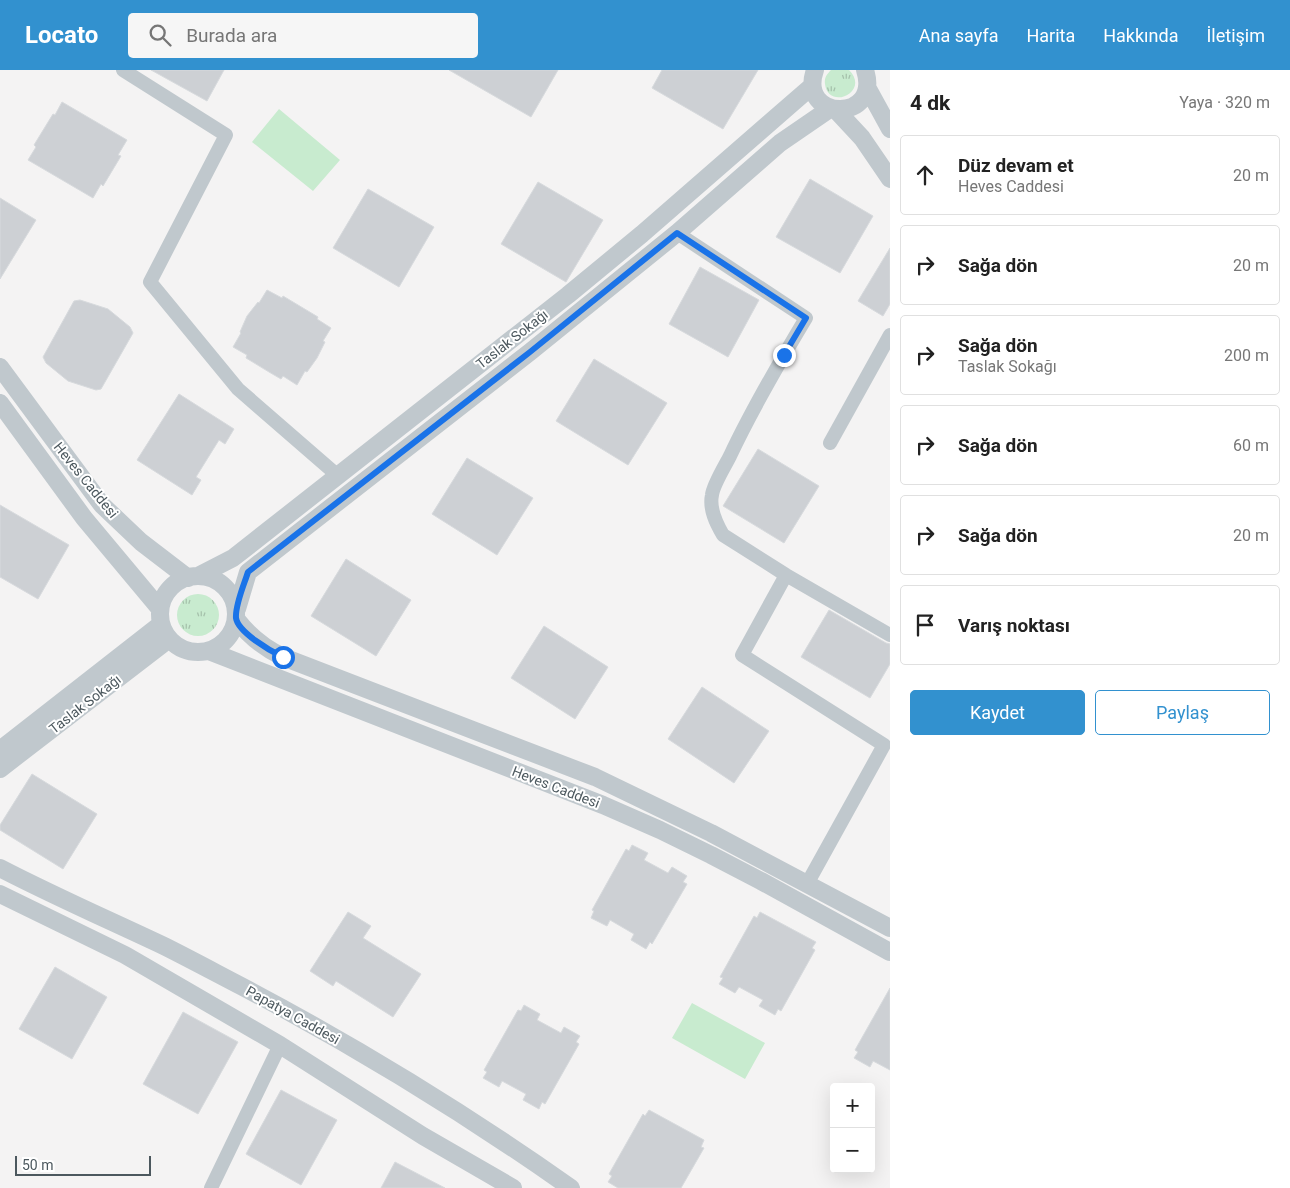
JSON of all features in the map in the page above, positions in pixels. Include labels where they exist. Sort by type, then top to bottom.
[{"type":"street","points":[[123,70],[226,135],[150,282],[238,389],[337,475]]},
{"type":"street","points":[[812,76],[815,94],[820,101],[833,109],[862,138],[890,179]]},
{"type":"street","name":"Taslak Sokağı","points":[[193,577],[232,558],[568,295],[642,234],[812,76]]},
{"type":"street","points":[[868,76],[890,129]]},
{"type":"street","name":"Taslak Sokağı","points":[[236,615],[248,572],[530,352],[677,233],[780,143],[833,109],[844,110],[859,102],[864,95],[868,76]]},
{"type":"street","points":[[677,233],[806,318],[762,392],[712,493],[711,504],[717,525],[723,535],[786,575],[890,635]]},
{"type":"street","points":[[830,443],[890,335]]},
{"type":"street","name":"Heves Caddesi","points":[[0,367],[102,505],[141,542],[193,577]]},
{"type":"street","name":"Heves Caddesi","points":[[0,403],[84,518],[160,616]]},
{"type":"street","points":[[786,575],[742,655],[884,745],[807,884]]},
{"type":"street","points":[[193,577],[209,578],[219,582],[228,589],[234,599],[236,615],[233,630],[227,640],[219,647],[198,653],[187,652],[169,640],[163,630],[160,616],[163,598],[169,589],[178,582],[193,577]]},
{"type":"street","name":"Heves Caddesi","points":[[236,615],[246,632],[270,651],[595,777],[711,833],[890,928]]},
{"type":"street","name":"Taslak Sokağı","points":[[0,750],[160,616]]},
{"type":"street","name":"Taslak Sokağı","points":[[0,769],[169,640]]},
{"type":"street","name":"Heves Caddesi","points":[[209,651],[603,805],[660,830],[711,854],[890,952]]},
{"type":"street","name":"Papatya Caddesi","points":[[0,868],[70,903],[164,946],[242,986],[326,1033],[441,1102],[571,1188]]},
{"type":"street","points":[[0,894],[126,955],[280,1045],[424,1136],[513,1188]]},
{"type":"street","points":[[211,1188],[280,1045]]},
{"type":"green space","points":[[831,70],[849,70],[854,78],[855,85],[852,91],[840,97],[833,96],[828,92],[825,80]]},
{"type":"green space","points":[[279,109],[340,160],[313,191],[252,142]]},
{"type":"green space","points":[[194,594],[202,594],[213,600],[219,615],[213,630],[202,636],[194,636],[183,630],[177,619],[177,611],[183,600]]},
{"type":"green space","points":[[692,1003],[765,1043],[745,1079],[672,1038]]},
{"type":"building","points":[[151,70],[224,70],[207,101]]},
{"type":"building","points":[[449,70],[558,70],[531,117]]},
{"type":"building","points":[[662,70],[758,70],[723,129],[652,88]]},
{"type":"building","points":[[62,102],[127,140],[118,155],[121,156],[103,186],[101,184],[93,198],[28,160],[36,147],[34,145]]},
{"type":"building","points":[[810,179],[873,216],[840,273],[776,237]]},
{"type":"building","points":[[538,182],[603,220],[566,282],[501,244]]},
{"type":"building","points":[[368,189],[434,227],[399,287],[333,248]]},
{"type":"building","points":[[0,198],[36,220],[0,279]]},
{"type":"building","points":[[890,248],[890,304],[883,316],[858,301]]},
{"type":"building","points":[[700,267],[759,300],[728,357],[669,324]]},
{"type":"building","points":[[267,290],[282,298],[283,296],[318,317],[317,319],[331,328],[323,341],[325,342],[317,358],[307,372],[305,371],[297,385],[283,376],[281,379],[269,372],[246,358],[247,355],[233,347],[241,333],[247,316],[259,303]]},
{"type":"building","points":[[80,300],[108,309],[130,327],[133,333],[101,389],[96,390],[68,381],[46,363],[43,357],[74,301]]},
{"type":"building","points":[[594,359],[667,403],[628,465],[556,421]]},
{"type":"building","points":[[179,394],[234,429],[225,444],[219,440],[196,477],[201,480],[192,495],[137,460]]},
{"type":"building","points":[[758,449],[819,486],[784,543],[723,506]]},
{"type":"building","points":[[467,458],[533,498],[497,555],[432,514]]},
{"type":"building","points":[[0,505],[69,545],[38,599],[0,577]]},
{"type":"building","points":[[346,559],[411,600],[376,656],[311,616]]},
{"type":"building","points":[[829,610],[890,644],[890,664],[870,698],[801,657]]},
{"type":"building","points":[[544,626],[608,667],[575,719],[511,678]]},
{"type":"building","points":[[702,687],[769,731],[734,783],[668,739]]},
{"type":"building","points":[[32,774],[97,814],[63,869],[0,830],[0,825]]},
{"type":"building","points":[[632,845],[648,853],[644,860],[668,873],[672,867],[687,876],[683,882],[687,884],[652,944],[650,942],[646,949],[631,940],[634,934],[610,920],[607,926],[591,918],[594,911],[592,910],[626,849],[629,851]]},
{"type":"building","points":[[348,912],[371,926],[363,938],[421,974],[393,1017],[336,981],[333,986],[310,971]]},
{"type":"building","points":[[760,912],[816,942],[812,948],[815,950],[781,1011],[778,1009],[775,1015],[759,1006],[763,1000],[739,987],[735,993],[719,984],[723,978],[720,977],[754,916],[757,918]]},
{"type":"building","points":[[55,967],[107,997],[72,1059],[19,1029]]},
{"type":"building","points":[[890,988],[890,1070],[873,1061],[870,1067],[854,1058],[858,1052],[855,1050]]},
{"type":"building","points":[[524,1005],[540,1014],[537,1020],[561,1033],[564,1027],[580,1036],[576,1042],[579,1044],[545,1104],[542,1102],[539,1109],[523,1100],[526,1094],[502,1081],[499,1087],[483,1078],[487,1072],[484,1070],[518,1010],[521,1011]]},
{"type":"building","points":[[183,1012],[238,1042],[198,1114],[143,1084]]},
{"type":"building","points":[[281,1090],[337,1120],[301,1185],[246,1154]]},
{"type":"building","points":[[649,1110],[704,1140],[701,1147],[704,1148],[681,1188],[618,1188],[608,1182],[612,1176],[609,1174],[643,1114],[645,1116]]},
{"type":"building","points":[[395,1162],[445,1188],[381,1188]]},
{"type":"route","points":[[283,657],[258,643],[236,620],[236,609],[248,572],[530,352],[677,233],[806,318],[784,355]]}]
